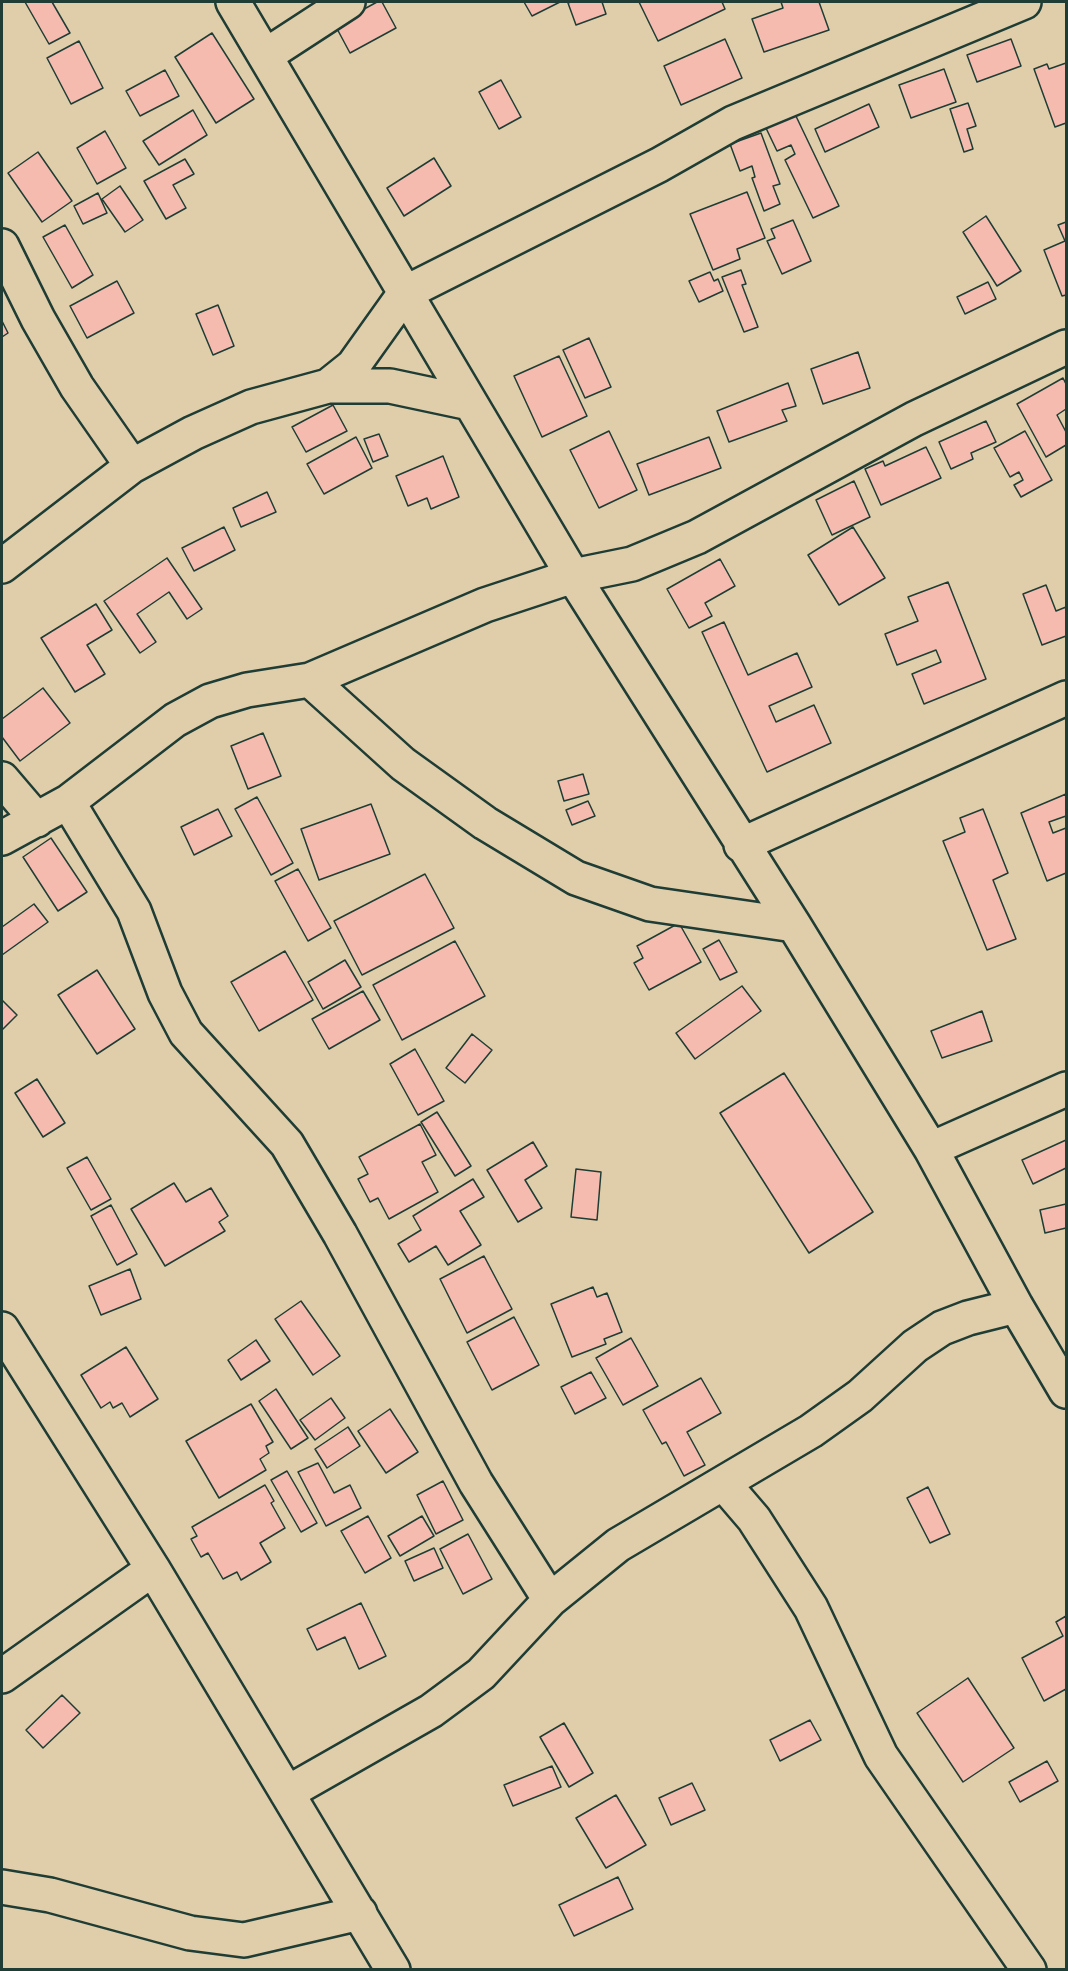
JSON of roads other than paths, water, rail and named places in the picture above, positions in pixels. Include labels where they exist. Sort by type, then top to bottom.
[{"type":"street","points":[[233,2],[573,576],[794,926],[931,1149],[1016,1306],[1064,1382]]},
{"type":"street","points":[[265,56],[348,2]]},
{"type":"street","points":[[328,386],[353,366],[405,293],[659,165],[733,123],[1024,2]]},
{"type":"street","points":[[2,246],[38,319],[77,387],[132,466]]},
{"type":"street","points":[[2,838],[68,802],[175,720],[210,702],[247,690],[310,680],[485,605],[573,576],[632,564],[697,537],[914,419],[1066,347]]},
{"type":"street","points":[[2,566],[132,466],[193,433],[251,407],[328,386],[390,386],[470,403]]},
{"type":"street","points":[[310,680],[403,764],[485,823],[576,878],[650,904],[794,926]]},
{"type":"street","points":[[741,844],[1066,698]]},
{"type":"street","points":[[2,780],[37,820]]},
{"type":"street","points":[[68,802],[134,911],[165,993],[186,1033],[287,1144],[340,1234],[477,1483],[550,1600]]},
{"type":"street","points":[[931,1149],[1066,1089]]},
{"type":"street","points":[[287,1793],[431,1711],[473,1680],[550,1600],[618,1545],[811,1431],[860,1396],[915,1346],[942,1329],[968,1318],[1016,1306]]},
{"type":"street","points":[[4,1342],[153,1569],[393,1970]]},
{"type":"street","points":[[724,1484],[754,1519],[811,1608],[881,1756],[1029,1970]]},
{"type":"street","points":[[2,1676],[153,1569]]},
{"type":"street","points":[[2,1887],[50,1894],[190,1934],[244,1940],[360,1913]]}]
